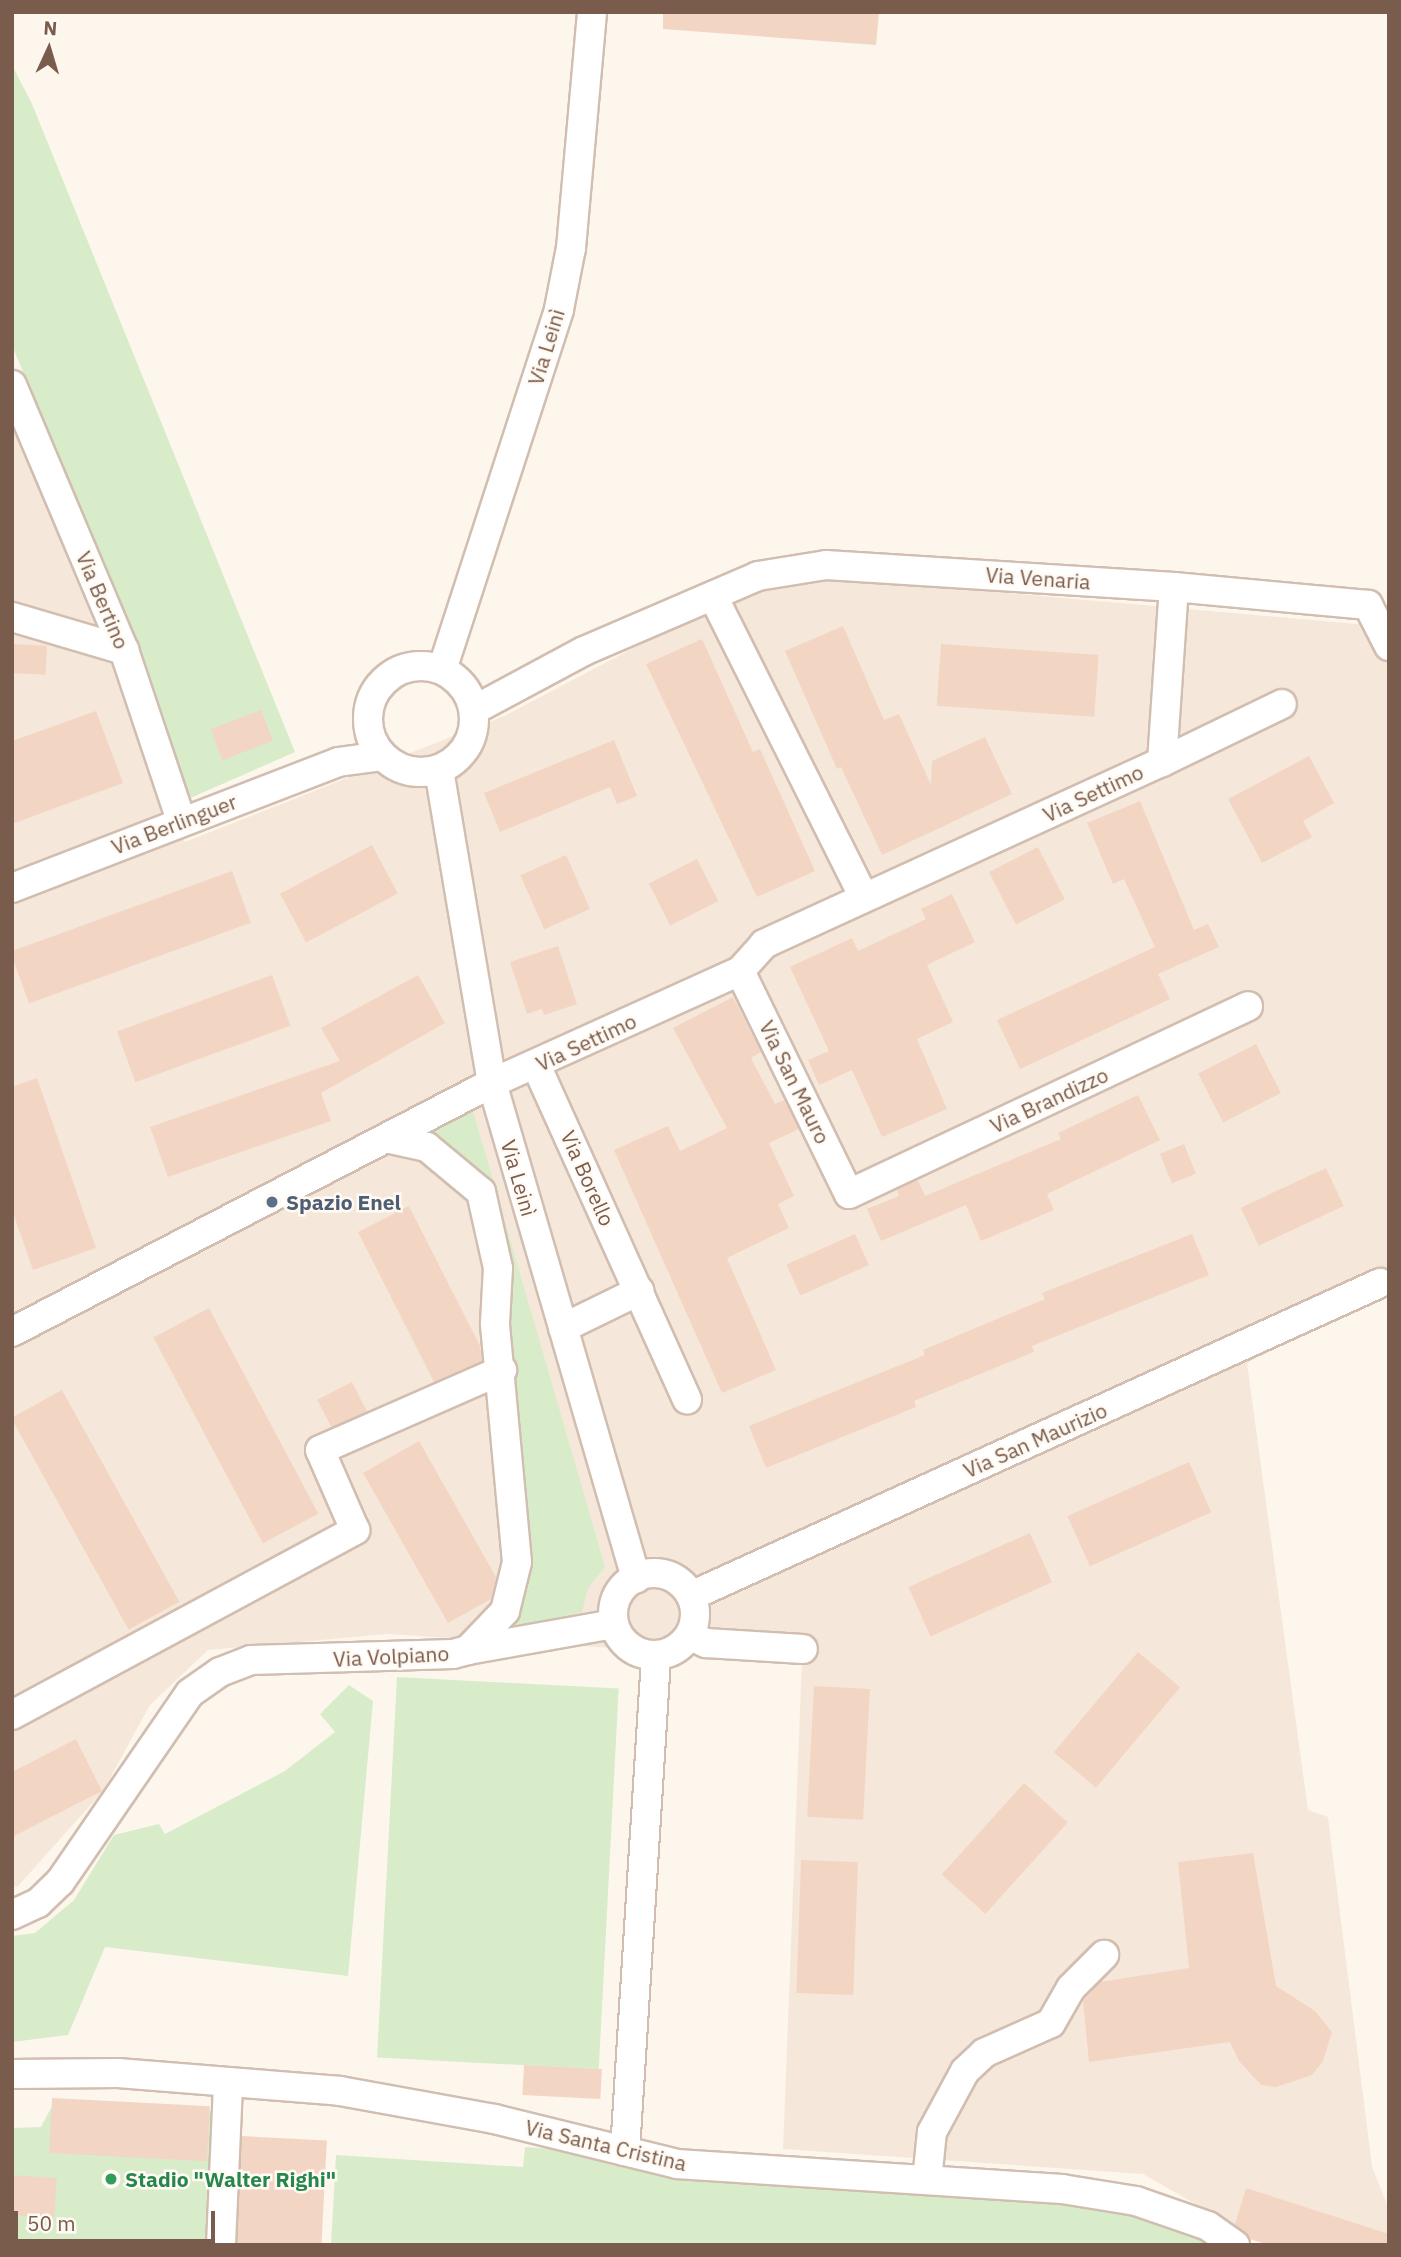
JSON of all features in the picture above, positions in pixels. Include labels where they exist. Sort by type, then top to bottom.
[{"type":"street","name":"Via Leinì","points":[[442,670],[559,309],[571,248],[592,12]]},
{"type":"street","name":"Via Bertino","points":[[12,385],[124,650],[181,820]]},
{"type":"street","name":"Via Venaria","points":[[474,710],[584,652],[758,576],[826,565],[1174,587],[1368,604],[1389,646]]},
{"type":"street","name":"Via Settimo","points":[[1162,762],[1174,587]]},
{"type":"street","points":[[713,596],[863,896]]},
{"type":"street","points":[[12,617],[124,650]]},
{"type":"street","points":[[409,667],[442,670],[457,680],[474,710],[467,746],[439,770],[408,771],[375,744],[369,706],[380,684],[409,667]]},
{"type":"street","name":"Via Settimo","points":[[12,1332],[492,1083],[740,971],[764,944],[863,896],[1162,762],[1282,704]]},
{"type":"street","name":"Via Berlinguer","points":[[12,888],[181,820],[338,762],[375,744]]},
{"type":"street","name":"Via Leinì","points":[[439,770],[492,1083],[636,1578]]},
{"type":"street","name":"Via San Mauro","points":[[740,971],[849,1194]]},
{"type":"street","name":"Via Brandizzo","points":[[849,1194],[1248,1006]]},
{"type":"street","name":"Via Borello","points":[[536,1065],[687,1399]]},
{"type":"street","name":"Via Volpiano","points":[[12,1915],[38,1903],[60,1882],[190,1693],[220,1672],[251,1660],[436,1658],[468,1650],[505,1611],[517,1562],[502,1370],[495,1322],[498,1268],[481,1192],[426,1147],[386,1138]]},
{"type":"street","name":"Via San Maurizio","points":[[691,1596],[1380,1283]]},
{"type":"street","points":[[563,1328],[639,1291]]},
{"type":"street","points":[[12,1715],[355,1530],[320,1450],[502,1370]]},
{"type":"street","points":[[661,1574],[684,1586],[691,1596],[695,1609],[690,1635],[675,1649],[656,1656],[629,1647],[614,1624],[617,1597],[636,1578],[661,1574]]},
{"type":"street","points":[[468,1650],[614,1624]]},
{"type":"street","points":[[690,1635],[706,1643],[803,1649]]},
{"type":"street","points":[[625,2151],[656,1656]]},
{"type":"street","points":[[927,2180],[932,2132],[965,2071],[984,2053],[1051,2023],[1072,1989],[1104,1955]]},
{"type":"street","name":"Via Santa Cristina","points":[[12,2074],[118,2073],[340,2091],[494,2119],[677,2164],[1062,2189],[1136,2201],[1208,2226],[1234,2245]]},
{"type":"street","points":[[221,2245],[228,2082]]},
{"type":"shaded area","points":[[12,401],[185,842],[504,716],[702,612],[776,585],[839,578],[1357,624],[1389,607],[1389,1287],[1247,1363],[1308,1810],[1328,1817],[1372,2167],[1389,2209],[1389,2245],[1267,2245],[1143,2174],[783,2149],[802,1660],[387,1634],[208,1650],[150,1705],[103,1791],[18,1886],[12,1887]]},
{"type":"green space","points":[[12,65],[32,104],[295,752],[188,799],[88,529],[12,345]]},
{"type":"green space","points":[[473,1111],[605,1567],[588,1588],[582,1612],[526,1626],[510,1622],[529,1587],[481,1192],[417,1135]]},
{"type":"green space","points":[[397,1677],[619,1689],[599,2069],[377,2057]]},
{"type":"green space","points":[[349,1685],[373,1701],[348,1976],[105,1947],[68,2035],[12,2042],[12,1936],[35,1933],[74,1900],[114,1835],[159,1824],[165,1834],[285,1771],[335,1732],[320,1714]]},
{"type":"green space","name":"Stadio \"Walter Righi\"","points":[[51,2108],[212,2113],[209,2245],[12,2245],[12,2128],[41,2127]]},
{"type":"green space","points":[[525,2147],[1062,2189],[1234,2245],[331,2245],[336,2155],[523,2167]]},
{"type":"building","points":[[663,12],[879,12],[876,45],[663,29]]},
{"type":"building","points":[[843,626],[884,720],[899,714],[931,785],[932,761],[985,737],[1012,794],[882,855],[841,767],[837,769],[785,651]]},
{"type":"building","points":[[702,639],[753,752],[760,749],[815,871],[757,897],[646,664]]},
{"type":"building","points":[[12,644],[47,646],[45,675],[12,673]]},
{"type":"building","points":[[941,644],[1099,655],[1094,717],[937,706]]},
{"type":"building","points":[[261,710],[273,741],[222,760],[211,729]]},
{"type":"building","points":[[96,711],[123,783],[12,824],[12,741]]},
{"type":"building","points":[[614,740],[637,796],[617,804],[610,787],[500,832],[484,793]]},
{"type":"building","points":[[1309,756],[1334,803],[1303,821],[1312,837],[1262,863],[1228,799]]},
{"type":"building","points":[[1140,801],[1194,930],[1208,924],[1219,947],[1158,974],[1170,999],[1020,1069],[997,1020],[1155,947],[1124,879],[1113,884],[1087,823]]},
{"type":"building","points":[[372,845],[398,894],[306,942],[280,894]]},
{"type":"building","points":[[1038,847],[1065,900],[1016,925],[989,872]]},
{"type":"building","points":[[566,855],[590,909],[544,929],[520,875]]},
{"type":"building","points":[[697,859],[718,901],[670,925],[649,884]]},
{"type":"building","points":[[232,871],[251,923],[29,1003],[12,951]]},
{"type":"building","points":[[952,894],[975,942],[927,965],[953,1022],[917,1039],[947,1109],[882,1137],[852,1070],[819,1085],[808,1060],[829,1051],[790,967],[852,938],[858,951],[926,919],[921,909]]},
{"type":"building","points":[[558,946],[577,1004],[544,1015],[542,1009],[527,1014],[510,962]]},
{"type":"building","points":[[272,975],[290,1026],[135,1082],[117,1031]]},
{"type":"building","points":[[418,975],[445,1023],[321,1093],[331,1121],[168,1177],[150,1127],[340,1061],[321,1028]]},
{"type":"building","points":[[733,997],[761,1052],[751,1058],[775,1104],[784,1100],[799,1129],[769,1143],[794,1196],[778,1204],[789,1228],[727,1258],[776,1370],[722,1393],[614,1150],[668,1126],[680,1151],[727,1128],[673,1028]]},
{"type":"building","points":[[1256,1044],[1281,1093],[1223,1123],[1198,1074]]},
{"type":"building","points":[[37,1078],[96,1248],[33,1270],[12,1210],[12,1087]]},
{"type":"building","points":[[1138,1095],[1160,1140],[1047,1194],[1054,1210],[981,1241],[966,1205],[881,1241],[867,1209],[899,1196],[897,1190],[918,1180],[925,1196],[1061,1139],[1058,1133]]},
{"type":"building","points":[[1184,1144],[1196,1174],[1172,1183],[1160,1154]]},
{"type":"building","points":[[1326,1168],[1344,1206],[1259,1246],[1241,1208]]},
{"type":"building","points":[[409,1206],[480,1346],[482,1361],[434,1382],[358,1232]]},
{"type":"building","points":[[855,1234],[869,1265],[800,1296],[786,1265]]},
{"type":"building","points":[[1192,1234],[1209,1275],[1032,1346],[1034,1352],[914,1401],[916,1407],[766,1468],[749,1426],[925,1355],[923,1350],[1045,1299],[1042,1293]]},
{"type":"building","points":[[209,1308],[318,1514],[263,1543],[153,1338]]},
{"type":"building","points":[[352,1382],[367,1411],[332,1429],[317,1400]]},
{"type":"building","points":[[62,1390],[179,1602],[129,1630],[12,1419]]},
{"type":"building","points":[[419,1441],[496,1577],[491,1599],[448,1623],[363,1473]]},
{"type":"building","points":[[1189,1462],[1211,1512],[1090,1566],[1067,1516]]},
{"type":"building","points":[[1030,1533],[1052,1582],[930,1636],[908,1587]]},
{"type":"building","points":[[1138,1652],[1180,1687],[1096,1788],[1054,1752]]},
{"type":"building","points":[[814,1686],[870,1689],[863,1820],[807,1817]]},
{"type":"building","points":[[76,1739],[102,1791],[12,1837],[12,1772]]},
{"type":"building","points":[[1024,1783],[1068,1822],[986,1914],[942,1874]]},
{"type":"building","points":[[1253,1853],[1276,1986],[1315,2011],[1332,2032],[1323,2061],[1312,2075],[1276,2087],[1261,2085],[1239,2061],[1230,2042],[1089,2062],[1083,2001],[1100,1982],[1189,1968],[1178,1862]]},
{"type":"building","points":[[801,1860],[858,1862],[853,1995],[796,1993]]},
{"type":"building","points":[[524,2065],[602,2069],[600,2099],[522,2095]]},
{"type":"building","points":[[52,2098],[210,2106],[207,2161],[49,2153]]},
{"type":"building","points":[[242,2136],[327,2140],[321,2245],[236,2245]]},
{"type":"building","points":[[12,2175],[57,2178],[54,2218],[12,2215]]},
{"type":"building","points":[[1246,2188],[1389,2234],[1389,2245],[1269,2245],[1250,2239],[1235,2224]]},
{"type":"place","name":"Spazio Enel","points":[[272,1202]]},
{"type":"place","name":"Stadio \"Walter Righi\"","points":[[111,2179]]}]
